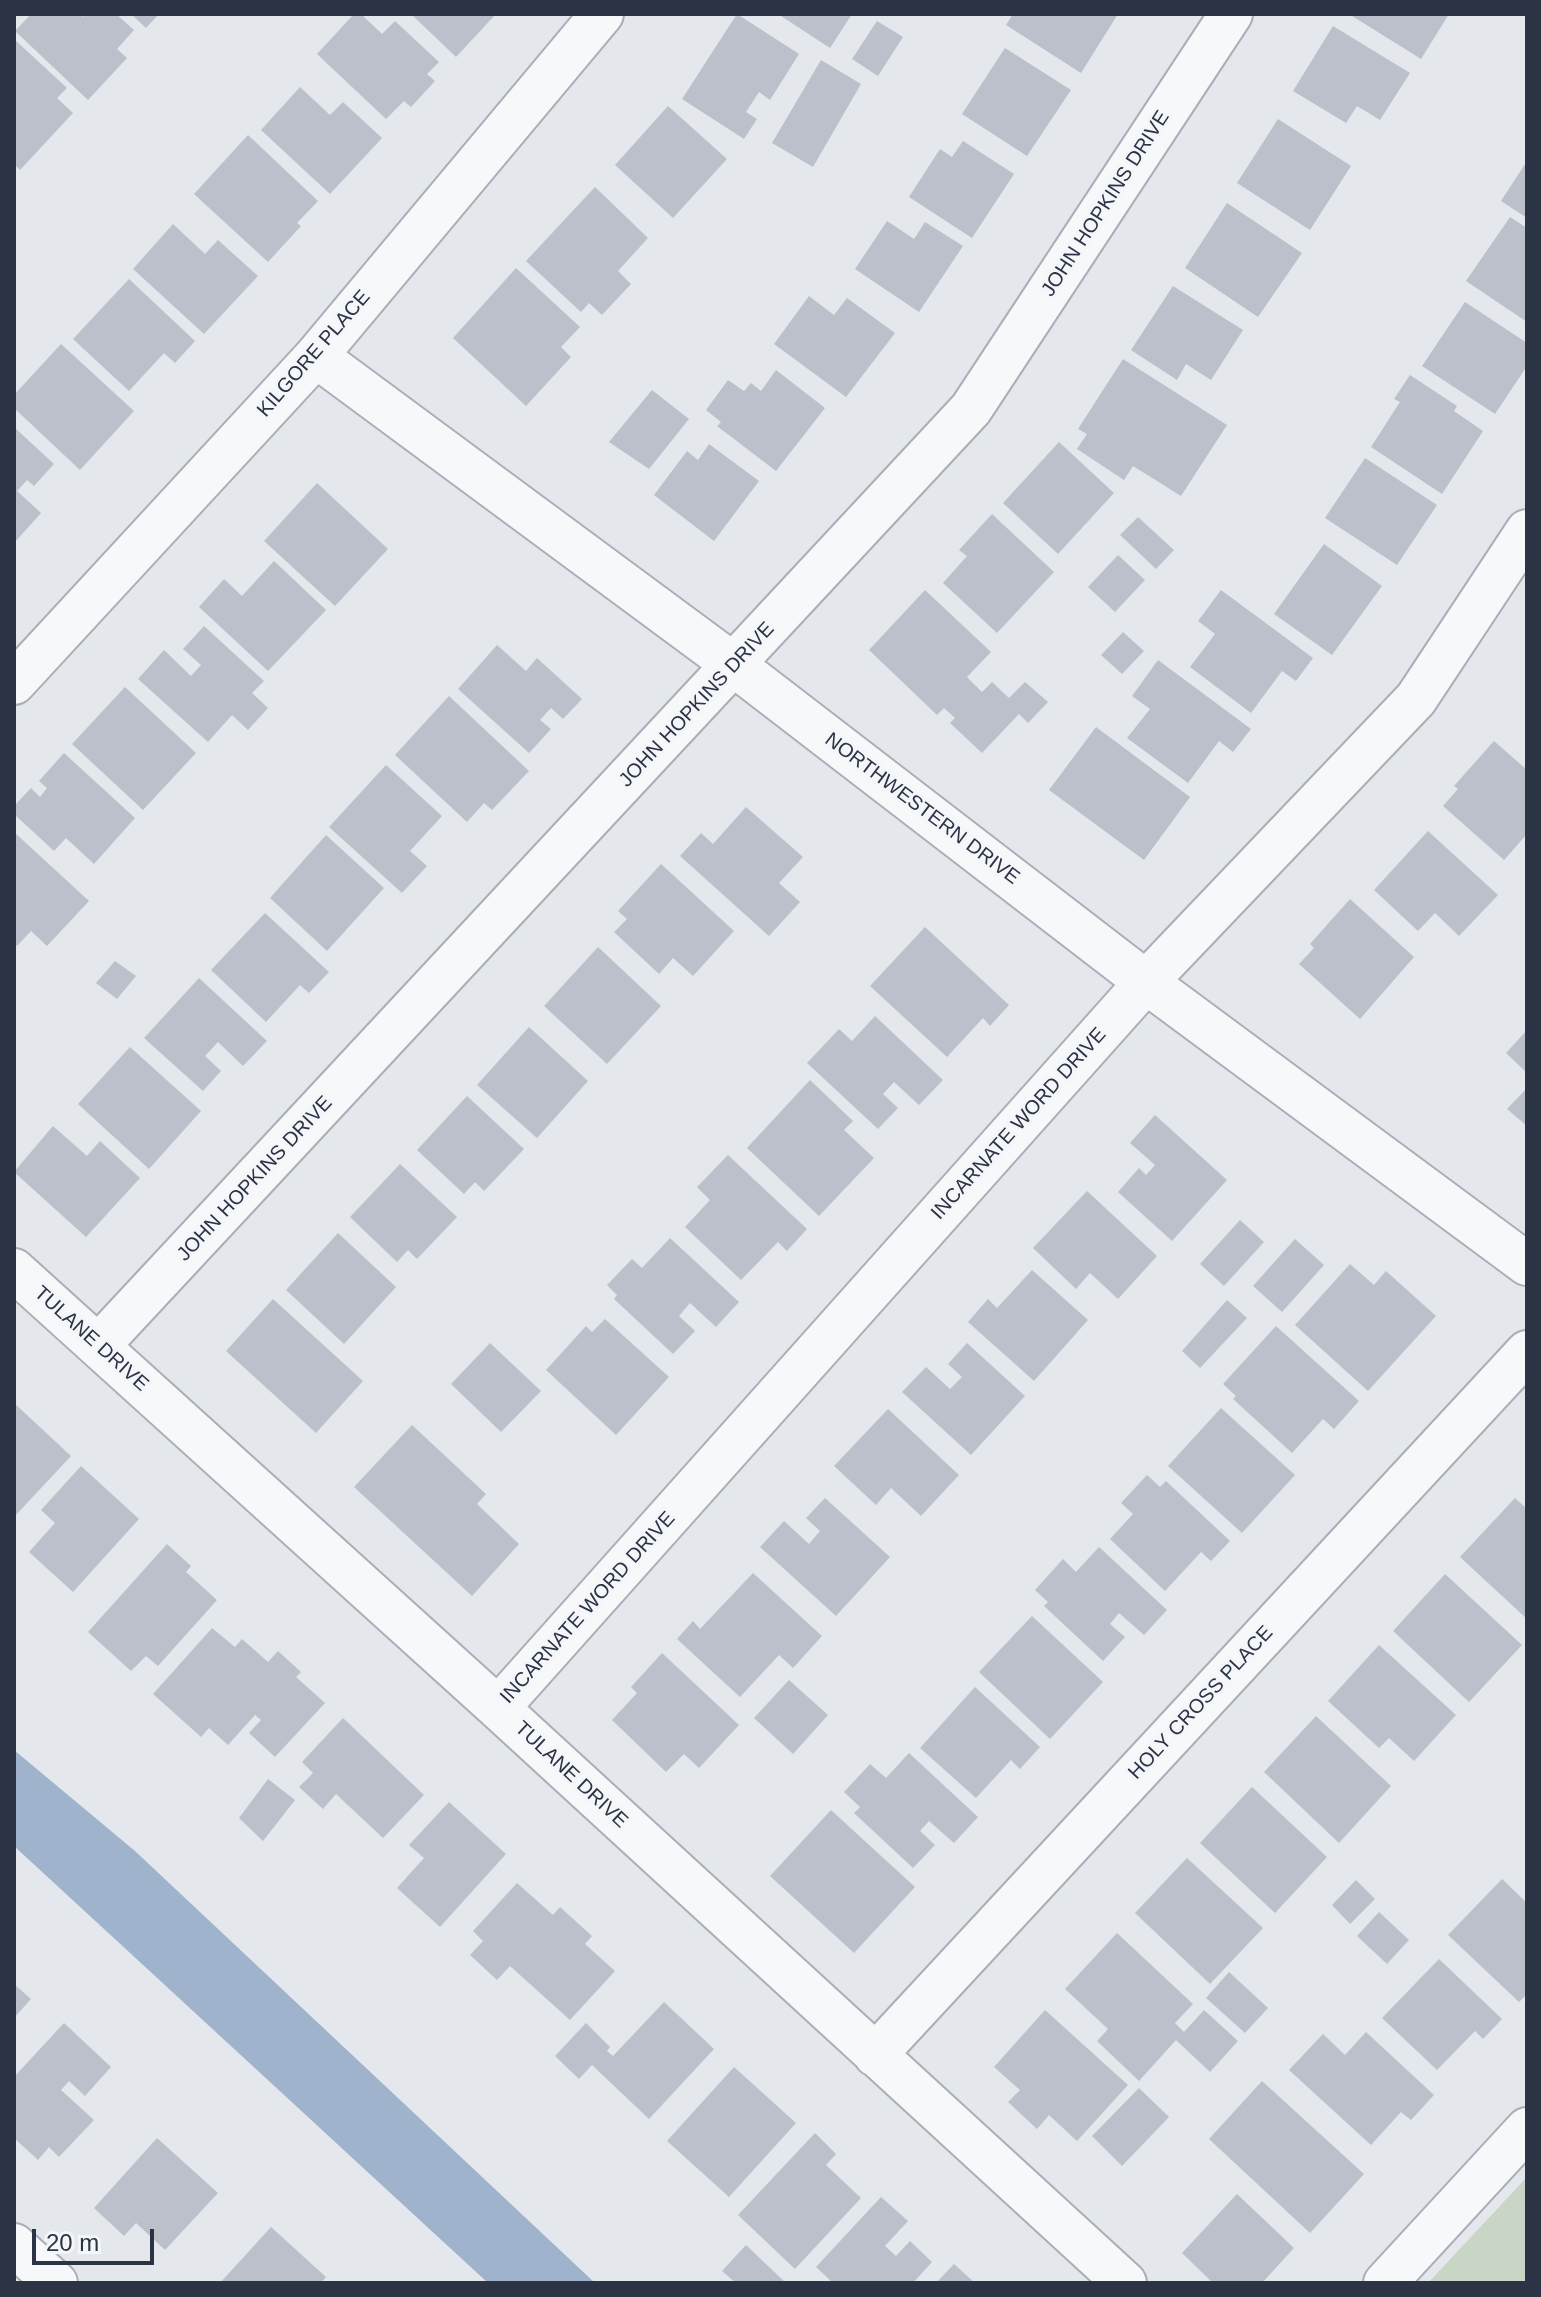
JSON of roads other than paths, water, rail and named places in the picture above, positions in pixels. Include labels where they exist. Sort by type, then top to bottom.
[{"type":"street","name":"KILGORE PLACE","points":[[14,683],[316,356],[602,14]]},
{"type":"street","name":"JOHN HOPKINS DRIVE","points":[[99,1345],[971,409],[1231,14]]},
{"type":"street","name":"NORTHWESTERN DRIVE","points":[[316,356],[734,665],[1146,982],[1527,1264]]},
{"type":"street","name":"INCARNATE WORD DRIVE","points":[[498,1708],[1146,982],[1416,699],[1527,531]]},
{"type":"street","name":"TULANE DRIVE","points":[[14,1270],[498,1708],[1125,2283]]},
{"type":"street","name":"HOLY CROSS PLACE","points":[[875,2055],[1527,1352]]},
{"type":"street","points":[[1385,2283],[1527,2129]]},
{"type":"street","points":[[14,2245],[56,2283]]},
{"type":"water","points":[[14,1750],[135,1851],[595,2283],[488,2283],[14,1846]]}]
